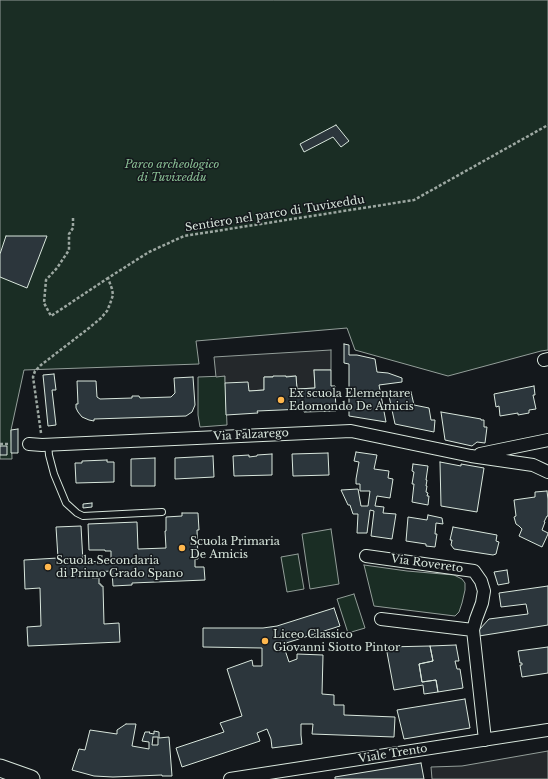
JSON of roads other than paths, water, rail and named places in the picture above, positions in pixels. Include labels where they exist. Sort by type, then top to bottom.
[{"type":"main road","points":[[0,768],[31,779]]},
{"type":"street","name":"Via Falzarego","points":[[28,444],[351,431],[471,456],[533,465],[548,472]]},
{"type":"street","name":"Via Falzarego","points":[[471,456],[548,440]]},
{"type":"street","name":"Via Rovereto","points":[[366,556],[474,571],[481,581],[484,591],[482,603],[473,630],[485,740]]},
{"type":"street","points":[[381,619],[473,630]]},
{"type":"street","name":"Viale Trento","points":[[234,779],[548,730]]},
{"type":"lane","points":[[48,444],[54,474],[66,503],[77,513],[83,516],[162,512]]},
{"type":"place","name":"Ex scuola Elementare Edomondo De Amicis","points":[[281,400]]},
{"type":"place","name":"Scuola Primaria De Amicis","points":[[182,548]]},
{"type":"place","name":"Scuola Secondaria di Primo Grado Spano","points":[[48,567]]},
{"type":"place","name":"Liceo Classico Giovanni Siotto Pintor","points":[[265,641]]},
{"type":"park label","name":"Parco archeologico di Tuvixeddu","points":[[172,171]]}]
